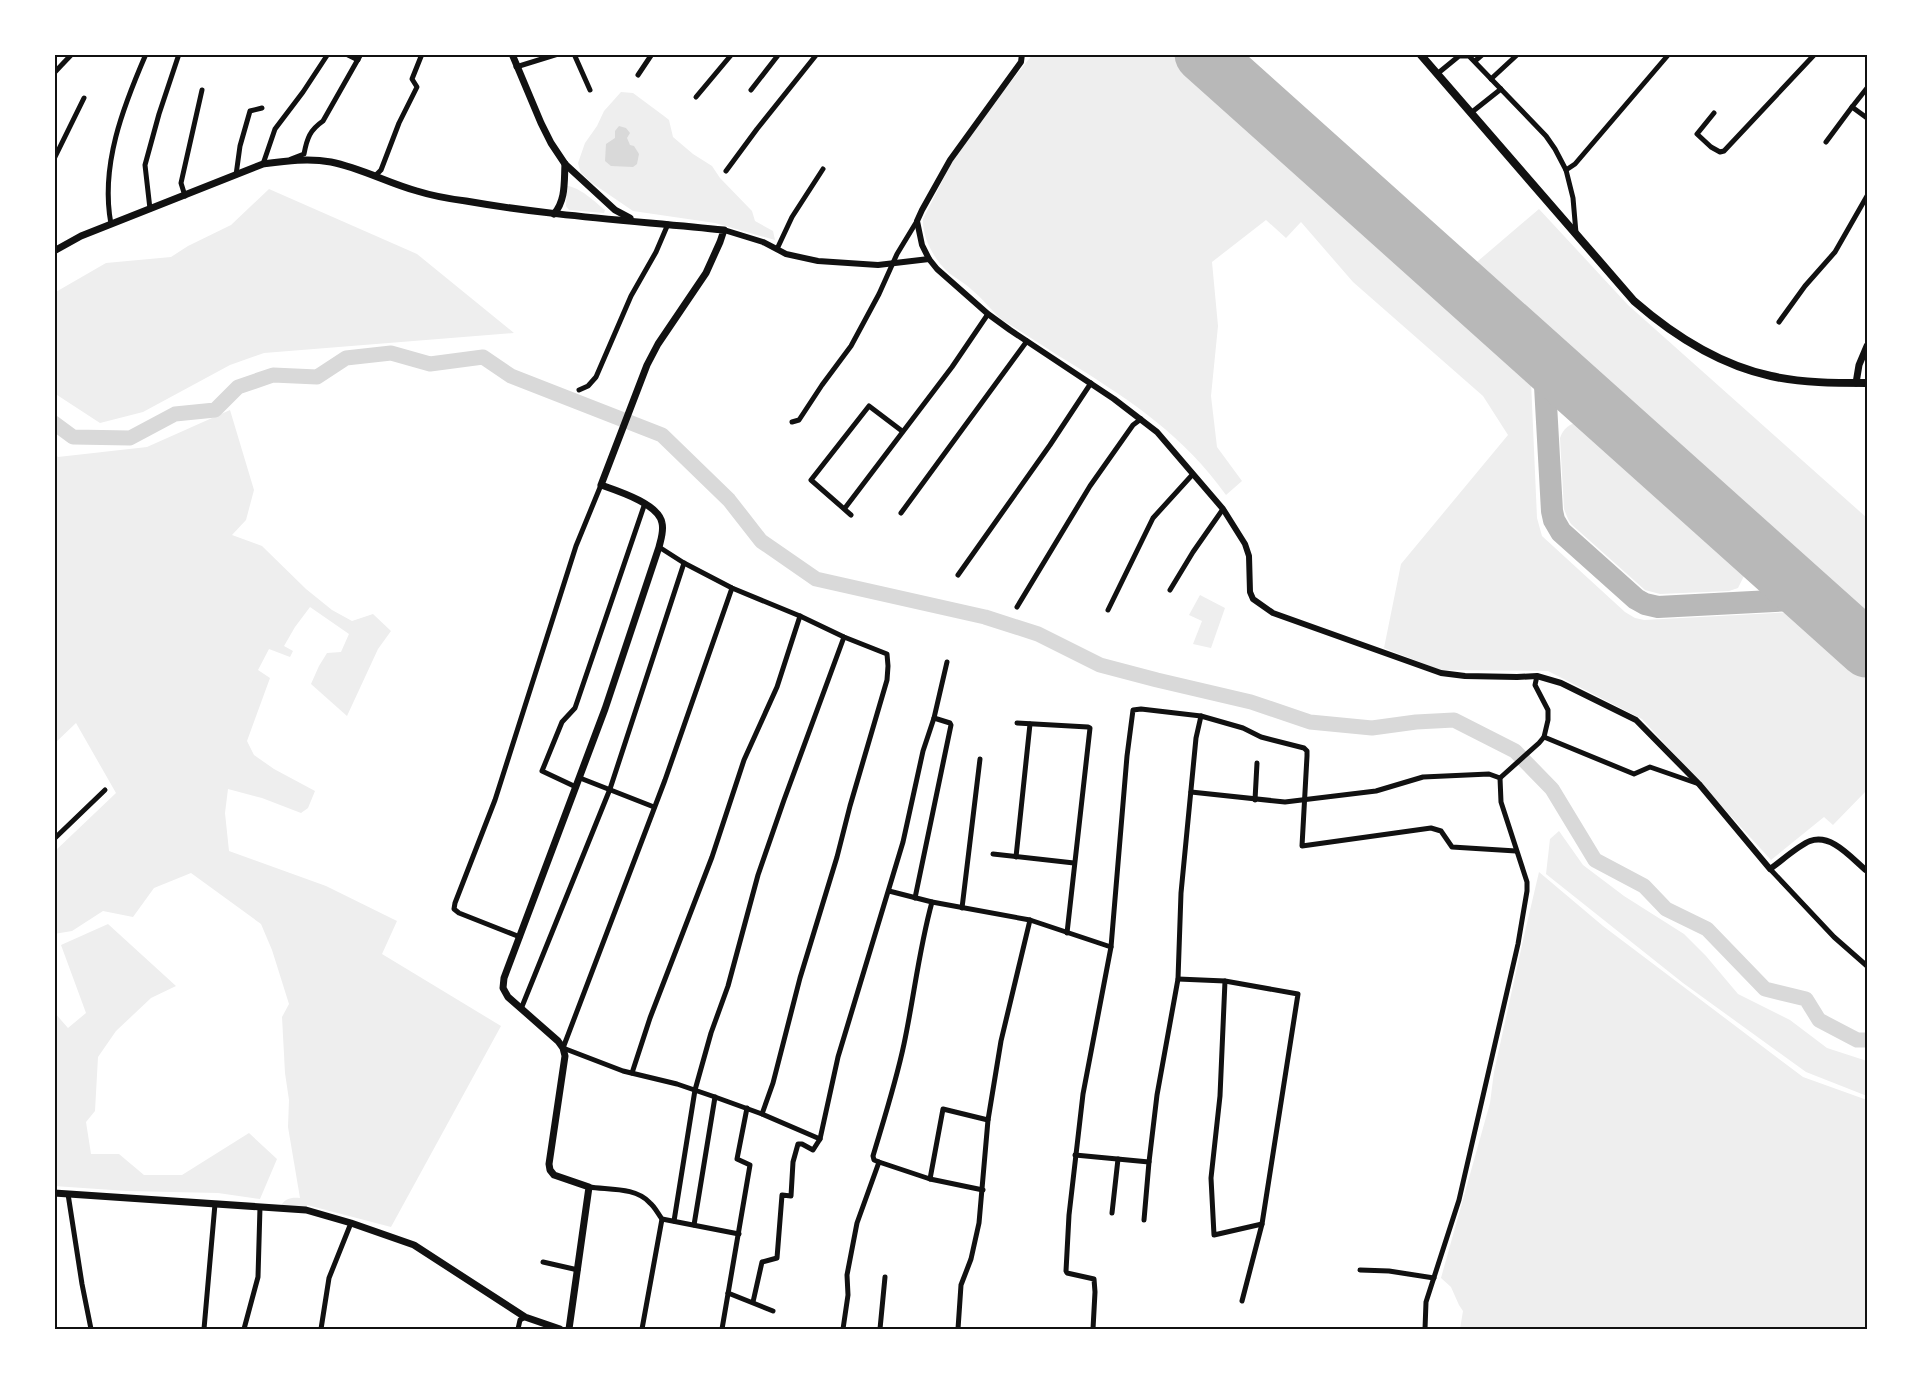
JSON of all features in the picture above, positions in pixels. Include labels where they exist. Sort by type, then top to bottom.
[{"type":"highway","points":[[1420,54],[1634,301],[1682,339],[1728,362],[1770,376],[1815,382],[1867,384]]},
{"type":"main road","points":[[512,54],[551,143],[565,164],[615,210],[634,220]]},
{"type":"main road","points":[[54,251],[81,236],[263,164],[289,160],[331,162],[376,175],[417,191],[467,201],[554,214],[724,230],[718,249],[706,273],[658,344],[647,365],[602,485],[645,503],[656,511],[662,520],[663,531],[580,778],[504,978],[503,988],[508,997],[551,1034],[563,1048],[564,1064],[549,1167],[554,1175],[589,1187],[569,1329]]},
{"type":"main road","points":[[554,214],[560,207],[563,196],[565,164]]},
{"type":"main road","points":[[1856,383],[1859,365],[1867,346]]},
{"type":"main road","points":[[54,1193],[306,1210],[414,1245],[525,1317],[560,1329]]},
{"type":"street","points":[[54,74],[72,54]]},
{"type":"street","points":[[111,224],[108,206],[109,163],[127,98],[146,54]]},
{"type":"street","points":[[150,209],[145,165],[179,54]]},
{"type":"street","points":[[263,164],[275,129],[328,54]]},
{"type":"street","points":[[289,160],[304,154],[307,139],[314,127],[323,121],[359,57],[346,54]]},
{"type":"street","points":[[376,175],[381,170],[399,123],[417,87],[412,79],[422,54]]},
{"type":"street","points":[[516,67],[558,54]]},
{"type":"street","points":[[574,54],[590,90]]},
{"type":"street","points":[[638,75],[652,54]]},
{"type":"street","points":[[696,97],[732,54]]},
{"type":"street","points":[[752,90],[778,54]]},
{"type":"street","points":[[726,171],[817,54]]},
{"type":"street","points":[[792,422],[800,420],[850,346],[879,294],[891,265],[950,160],[1021,62],[1022,54]]},
{"type":"street","points":[[1475,61],[1483,54]]},
{"type":"street","points":[[1491,79],[1518,54]]},
{"type":"street","points":[[1566,170],[1575,164],[1669,54]]},
{"type":"street","points":[[1714,113],[1696,134],[1720,152],[1724,151],[1815,54]]},
{"type":"street","points":[[1437,74],[1460,56],[1469,56],[1546,136],[1566,170],[1573,198],[1576,234]]},
{"type":"street","points":[[1826,142],[1867,88]]},
{"type":"street","points":[[1472,112],[1501,89]]},
{"type":"street","points":[[185,196],[181,183],[202,90]]},
{"type":"street","points":[[54,159],[84,98]]},
{"type":"street","points":[[1852,107],[1867,118]]},
{"type":"street","points":[[236,175],[240,146],[250,111],[261,108]]},
{"type":"street","points":[[777,249],[792,217],[823,169]]},
{"type":"street","points":[[1779,322],[1805,286],[1835,252],[1867,196]]},
{"type":"street","points":[[917,222],[919,235],[929,259],[937,269],[988,314],[1091,383],[1157,432],[1223,508],[1245,544],[1250,556],[1250,592],[1253,599],[1273,613],[1441,673],[1537,676],[1561,683],[1636,720],[1699,784],[1770,869],[1834,937],[1867,966]]},
{"type":"street","points":[[579,390],[588,386],[596,377],[631,296],[656,252],[668,224]]},
{"type":"street","points":[[724,230],[755,239],[803,258],[818,261],[891,265],[929,259]]},
{"type":"street","points":[[845,508],[957,360],[988,314]]},
{"type":"street","points":[[901,513],[1027,341]]},
{"type":"street","points":[[958,575],[1091,383]]},
{"type":"street","points":[[851,515],[812,480],[869,406],[902,431]]},
{"type":"street","points":[[1017,607],[1090,486],[1134,425],[1141,419]]},
{"type":"street","points":[[1108,610],[1153,518],[1193,474]]},
{"type":"street","points":[[520,937],[459,913],[454,909],[455,903],[495,800],[576,546],[602,485]]},
{"type":"street","points":[[576,787],[542,771],[562,722],[575,708],[645,503]]},
{"type":"street","points":[[1170,591],[1223,508]]},
{"type":"street","points":[[659,547],[732,588],[887,654],[887,680],[800,978],[773,1083],[762,1114]]},
{"type":"street","points":[[521,1009],[610,789],[684,563]]},
{"type":"street","points":[[732,588],[654,807],[563,1048],[632,1073],[695,1090],[747,1108],[820,1139]]},
{"type":"street","points":[[632,1073],[650,1018],[712,857],[744,760],[777,687],[800,616]]},
{"type":"street","points":[[674,1221],[695,1090],[711,1034],[728,986],[758,875],[844,637]]},
{"type":"street","points":[[753,1302],[762,1262],[777,1258],[782,1195],[791,1196],[798,1144],[813,1150],[820,1139],[838,1057],[903,842],[923,751],[934,718],[947,662]]},
{"type":"street","points":[[1425,1329],[1426,1302],[1459,1200],[1518,944],[1527,882],[1501,802],[1500,778],[1544,737],[1548,711],[1535,685],[1537,676]]},
{"type":"street","points":[[1093,1329],[1094,1279],[1066,1271],[1075,1155],[1083,1094],[1111,946],[1133,710],[1201,716],[1243,728],[1261,737],[1304,748],[1307,756],[1302,846],[1431,828],[1441,831],[1452,847],[1516,851]]},
{"type":"street","points":[[1144,1220],[1157,1095],[1178,979],[1181,893],[1196,738],[1201,716]]},
{"type":"street","points":[[915,898],[951,725],[934,718]]},
{"type":"street","points":[[1017,723],[1090,728],[1067,933]]},
{"type":"street","points":[[1016,856],[1030,724]]},
{"type":"street","points":[[1544,737],[1634,774],[1650,767],[1699,784]]},
{"type":"street","points":[[962,908],[980,759]]},
{"type":"street","points":[[1255,800],[1257,763]]},
{"type":"street","points":[[1191,792],[1285,802],[1376,791],[1423,777],[1489,774],[1500,778]]},
{"type":"street","points":[[580,778],[654,807]]},
{"type":"street","points":[[54,839],[105,790]]},
{"type":"street","points":[[1770,869],[1810,841],[1827,840],[1843,850],[1867,871]]},
{"type":"street","points":[[993,854],[1074,863]]},
{"type":"street","points":[[889,891],[932,902],[1030,920],[1111,946]]},
{"type":"street","points":[[932,902],[902,1052],[873,1156],[874,1160],[930,1179],[983,1190]]},
{"type":"street","points":[[958,1329],[962,1285],[977,1232],[983,1190],[988,1120],[1001,1041],[1030,920]]},
{"type":"street","points":[[1178,979],[1225,981],[1298,994],[1263,1224],[1242,1301]]},
{"type":"street","points":[[1225,981],[1220,1096],[1211,1178],[1214,1235],[1263,1224]]},
{"type":"street","points":[[694,1225],[715,1097]]},
{"type":"street","points":[[722,1329],[750,1165],[736,1159],[747,1108]]},
{"type":"street","points":[[930,1179],[943,1109],[988,1120]]},
{"type":"street","points":[[1075,1155],[1149,1162]]},
{"type":"street","points":[[1112,1213],[1118,1159]]},
{"type":"street","points":[[843,1329],[848,1295],[847,1275],[857,1223],[879,1162]]},
{"type":"street","points":[[589,1187],[635,1194],[649,1201],[662,1219],[740,1234]]},
{"type":"street","points":[[68,1194],[91,1329]]},
{"type":"street","points":[[204,1329],[215,1204]]},
{"type":"street","points":[[244,1329],[258,1278],[260,1207]]},
{"type":"street","points":[[642,1329],[662,1219]]},
{"type":"street","points":[[321,1329],[329,1278],[351,1223]]},
{"type":"street","points":[[543,1262],[578,1270]]},
{"type":"street","points":[[1360,1270],[1389,1271],[1434,1278]]},
{"type":"street","points":[[880,1329],[885,1277]]},
{"type":"street","points":[[728,1293],[773,1311]]},
{"type":"street","points":[[518,1329],[520,1320],[525,1317]]},
{"type":"shaded area","points":[[1033,54],[1172,54],[1531,381],[1537,518],[1542,536],[1625,612],[1644,620],[1792,612],[1867,679],[1867,790],[1833,825],[1824,817],[1771,860],[1642,719],[1548,671],[1440,670],[1384,648],[1401,564],[1508,435],[1483,396],[1353,282],[1301,222],[1286,238],[1266,220],[1212,262],[1218,326],[1211,396],[1217,447],[1242,481],[1226,495],[1193,455],[1156,422],[1116,392],[1002,320],[976,293],[949,273],[939,262],[927,241],[923,219],[951,164],[990,108]]},
{"type":"shaded area","points":[[621,92],[633,93],[669,120],[673,137],[712,166],[720,178],[752,211],[755,221],[773,231],[775,240],[715,223],[633,211],[581,173],[578,163],[585,143],[604,111]]},
{"type":"shaded area","points":[[619,126],[626,128],[630,133],[627,138],[630,145],[634,146],[639,154],[637,164],[633,167],[611,166],[605,161],[606,144],[615,138],[615,131]]},
{"type":"shaded area","points":[[567,186],[587,195],[605,210],[604,213],[569,210],[566,206]]},
{"type":"shaded area","points":[[269,189],[417,254],[514,333],[264,353],[230,365],[143,412],[100,423],[54,393],[54,293],[106,263],[171,257],[231,225]]},
{"type":"shaded area","points":[[1539,209],[1628,305],[1867,518],[1867,621],[1471,267]]},
{"type":"shaded area","points":[[230,410],[254,490],[246,520],[232,535],[262,546],[306,589],[332,610],[352,621],[373,614],[391,631],[378,649],[347,716],[311,684],[327,653],[341,652],[349,634],[310,607],[284,646],[293,651],[290,657],[269,649],[258,670],[270,678],[247,741],[254,755],[274,769],[315,791],[308,808],[301,813],[262,798],[228,789],[225,813],[229,851],[326,886],[397,921],[382,954],[501,1026],[391,1227],[307,1205],[307,1208],[281,1206],[289,1199],[300,1198],[288,1127],[289,1100],[282,1017],[289,1004],[261,924],[191,873],[154,888],[133,917],[103,911],[72,931],[54,934],[54,852],[116,793],[76,723],[54,744],[54,453],[58,457],[147,447]]},
{"type":"shaded area","points":[[1579,422],[1586,423],[1741,562],[1744,576],[1738,588],[1729,591],[1660,594],[1645,590],[1571,524],[1564,509],[1560,438],[1567,427]]},
{"type":"shaded area","points":[[1200,595],[1225,608],[1211,648],[1193,644],[1202,621],[1189,615]]},
{"type":"shaded area","points":[[1559,831],[1583,865],[1624,896],[1684,934],[1738,994],[1790,1020],[1827,1048],[1867,1061],[1867,1096],[1806,1072],[1683,983],[1546,874],[1550,839]]},
{"type":"shaded area","points":[[1539,872],[1603,926],[1803,1077],[1867,1100],[1867,1329],[1460,1329],[1463,1311],[1451,1287],[1441,1278],[1490,1103],[1494,1072]]},
{"type":"shaded area","points":[[108,924],[176,986],[151,998],[116,1031],[98,1057],[95,1111],[86,1122],[91,1154],[119,1154],[144,1175],[182,1175],[249,1133],[277,1159],[260,1199],[218,1193],[127,1191],[54,1186],[54,1012],[68,1028],[86,1013],[61,945]]},
{"type":"waterway","points":[[54,423],[73,437],[130,438],[175,414],[215,410],[238,387],[273,375],[317,377],[346,358],[391,353],[430,364],[483,357],[511,376],[662,435],[729,500],[761,541],[816,579],[985,617],[1038,634],[1100,665],[1251,702],[1310,722],[1372,728],[1454,720],[1515,751],[1552,789],[1595,860],[1644,886],[1666,909],[1707,929],[1765,989],[1806,999],[1819,1020],[1857,1040],[1867,1040]]},
{"type":"taxiway","points":[[1534,350],[1541,364],[1545,386],[1552,511],[1561,532],[1636,599],[1645,604],[1658,607],[1792,600],[1820,607]]},
{"type":"runway","points":[[1203,54],[1867,649]]}]
